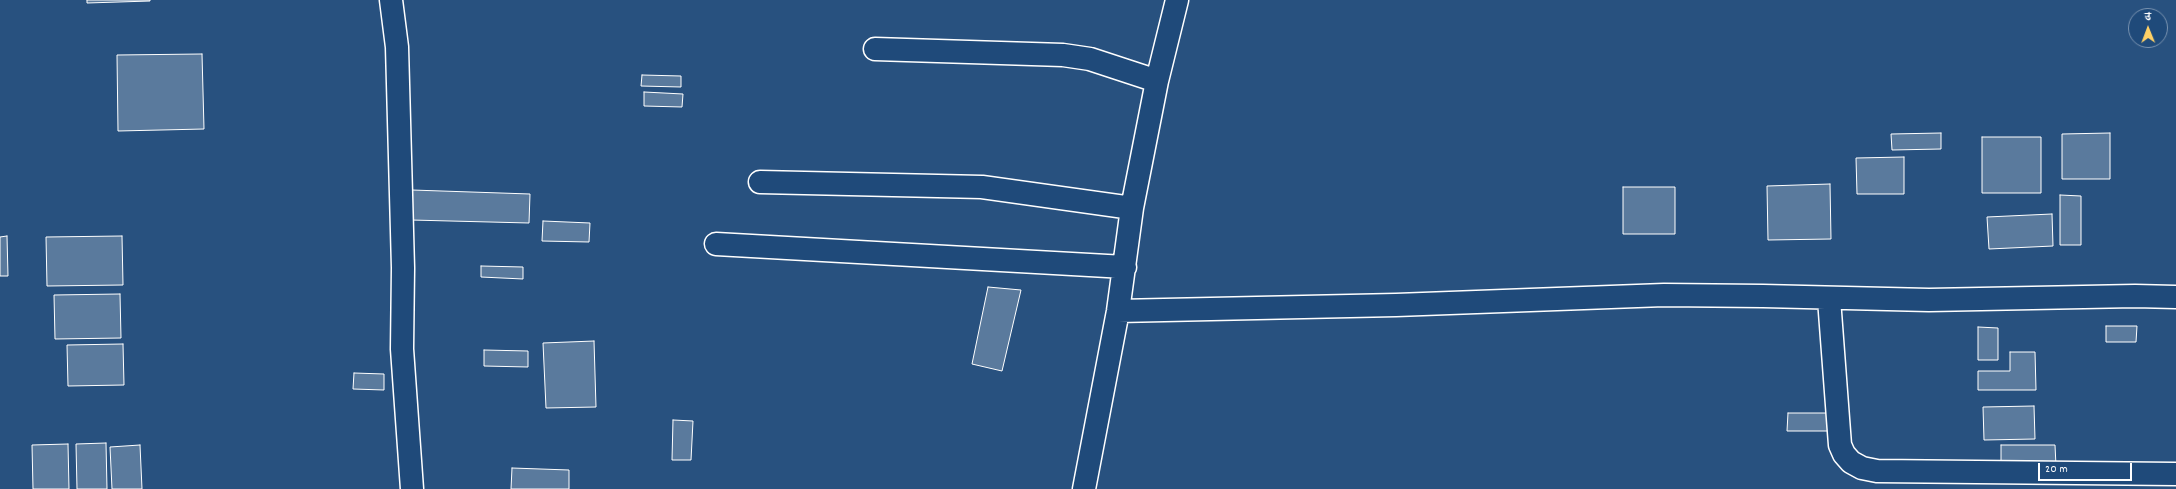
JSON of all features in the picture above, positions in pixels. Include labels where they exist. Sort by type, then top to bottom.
[{"type":"street","points":[[390,0],[397,47],[403,268],[402,349],[412,489]]},
{"type":"street","points":[[1084,489],[1118,311],[1132,208],[1157,81],[1177,0]]},
{"type":"street","points":[[875,49],[1063,55],[1090,60],[1157,81]]},
{"type":"street","points":[[760,182],[982,187],[1132,208]]},
{"type":"street","points":[[716,244],[1125,267]]},
{"type":"street","points":[[1118,311],[1664,295],[1937,300],[2135,296],[2176,297]]},
{"type":"street","points":[[1829,298],[1840,444],[1844,454],[1851,462],[1862,468],[1877,471],[2176,474]]},
{"type":"building","points":[[87,0],[150,0],[150,1],[87,3]]},
{"type":"building","points":[[202,54],[204,129],[118,131],[117,55]]},
{"type":"building","points":[[642,75],[681,76],[681,87],[641,86]]},
{"type":"building","points":[[644,92],[683,94],[682,107],[644,106]]},
{"type":"building","points":[[1941,133],[1941,149],[1892,150],[1891,134]]},
{"type":"building","points":[[2110,133],[2110,179],[2062,179],[2062,134]]},
{"type":"building","points":[[1982,137],[2041,137],[2041,193],[1982,193]]},
{"type":"building","points":[[1904,157],[1904,194],[1857,194],[1856,158]]},
{"type":"building","points":[[1830,184],[1831,239],[1768,240],[1767,186]]},
{"type":"building","points":[[1623,187],[1675,187],[1675,234],[1623,234]]},
{"type":"building","points":[[412,190],[530,194],[529,223],[411,220]]},
{"type":"building","points":[[2060,195],[2081,196],[2081,245],[2060,245]]},
{"type":"building","points":[[2052,214],[2053,246],[1989,249],[1987,217]]},
{"type":"building","points":[[543,221],[590,223],[589,242],[542,241]]},
{"type":"building","points":[[7,236],[8,276],[0,276],[0,237]]},
{"type":"building","points":[[122,236],[123,285],[47,286],[46,237]]},
{"type":"building","points":[[481,266],[523,267],[523,279],[481,277]]},
{"type":"building","points":[[988,287],[1021,290],[1002,371],[972,364]]},
{"type":"building","points":[[120,294],[121,338],[55,339],[54,295]]},
{"type":"building","points":[[2106,326],[2137,326],[2136,342],[2106,342]]},
{"type":"building","points":[[1978,327],[1998,328],[1998,360],[1978,360]]},
{"type":"building","points":[[594,341],[596,407],[546,408],[543,343]]},
{"type":"building","points":[[123,344],[124,385],[68,386],[67,345]]},
{"type":"building","points":[[484,350],[528,351],[528,367],[484,366]]},
{"type":"building","points":[[2010,352],[2035,352],[2036,390],[1978,390],[1978,371],[2010,371]]},
{"type":"building","points":[[354,373],[384,374],[384,390],[353,389]]},
{"type":"building","points":[[2034,406],[2035,439],[1984,440],[1983,407]]},
{"type":"building","points":[[1788,413],[1830,413],[1830,431],[1787,431]]},
{"type":"building","points":[[673,420],[693,421],[691,460],[672,460]]},
{"type":"building","points":[[106,443],[107,489],[77,489],[76,444]]},
{"type":"building","points":[[68,444],[69,489],[33,489],[32,445]]},
{"type":"building","points":[[140,445],[142,489],[112,489],[110,447]]},
{"type":"building","points":[[2001,445],[2055,445],[2056,466],[2001,466]]},
{"type":"building","points":[[512,468],[569,470],[569,489],[511,489]]}]
